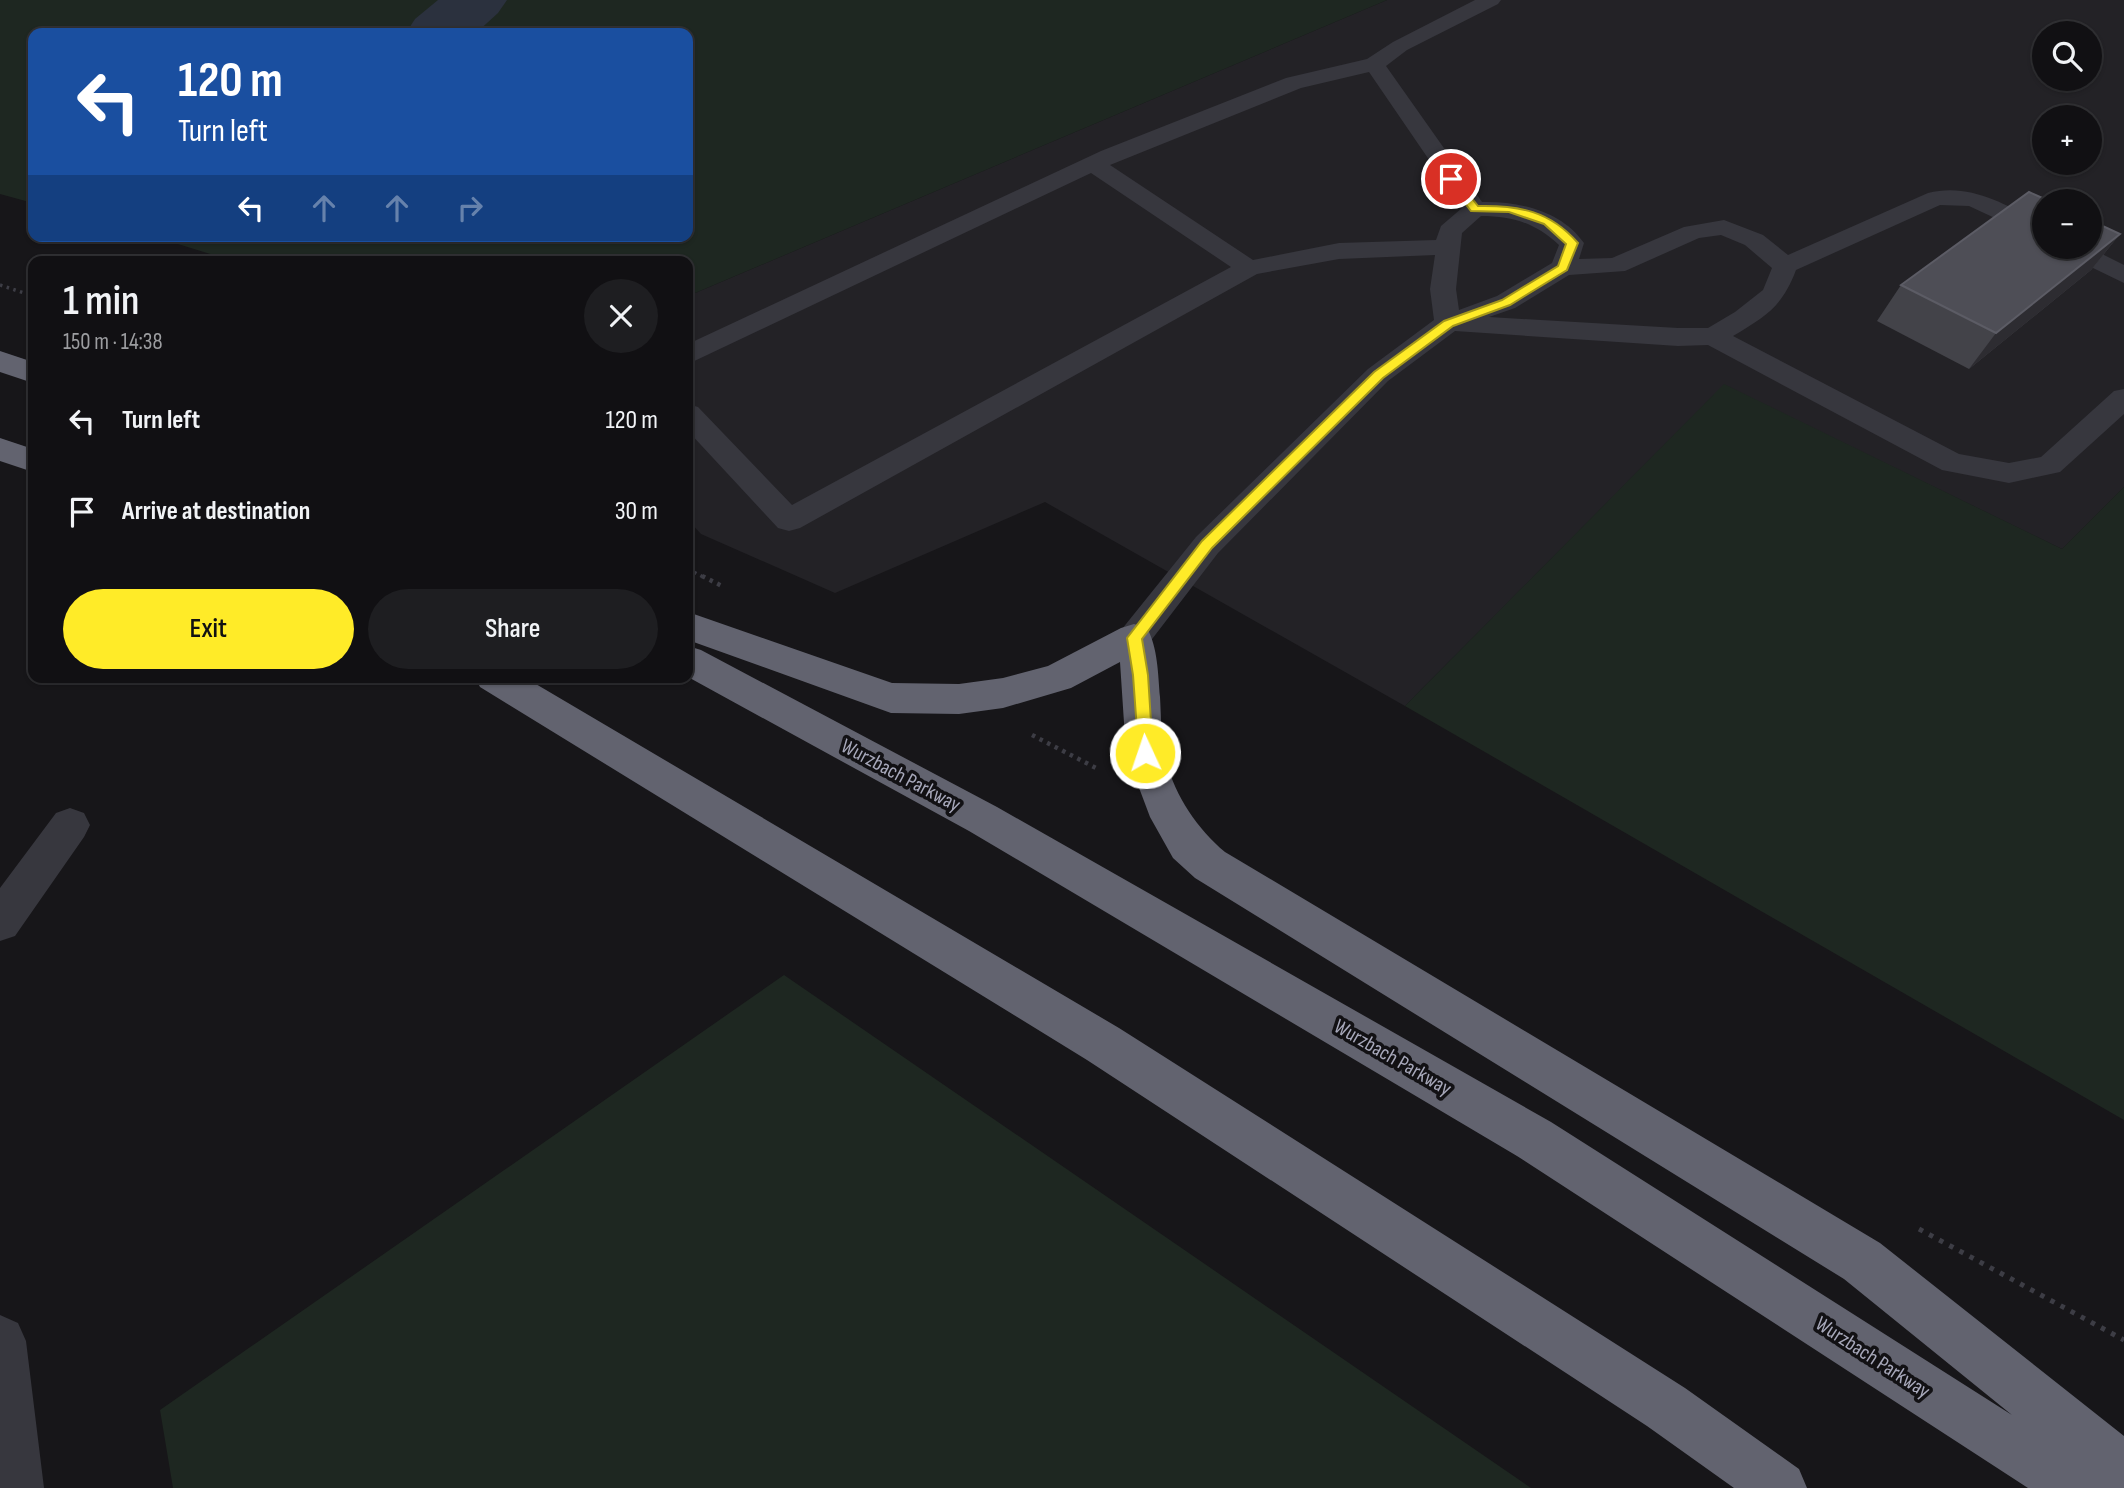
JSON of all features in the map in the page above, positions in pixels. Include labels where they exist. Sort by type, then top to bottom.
[{"type":"highway","points":[[0,361],[28,371]]},
{"type":"highway","points":[[0,449],[28,459]]},
{"type":"highway","points":[[693,628],[891,698],[959,699],[1003,693],[1058,678],[1134,638],[1140,675],[1145,753],[1164,805],[1187,845],[1210,865],[1862,1261],[2124,1471]]},
{"type":"highway","name":"Wurzbach Parkway","points":[[693,663],[983,819],[1534,1139],[2077,1488]]},
{"type":"highway","points":[[503,683],[1103,1044],[1654,1400],[1780,1488]]},
{"type":"street","points":[[0,922],[69,825]]},
{"type":"street","points":[[0,1341],[17,1488]]},
{"type":"lane","points":[[693,353],[1093,164],[1294,83],[1374,64],[1400,46],[1491,0]]},
{"type":"lane","points":[[1374,64],[1475,209]]},
{"type":"lane","points":[[1093,164],[1249,268]]},
{"type":"lane","points":[[1448,323],[1678,337],[1713,336],[1744,318],[1774,294],[1785,265],[1936,198],[1974,199],[2032,228]]},
{"type":"lane","points":[[1448,323],[1443,289],[1450,231],[1475,209],[1510,209],[1548,222],[1572,243],[1563,267]]},
{"type":"lane","points":[[1134,638],[1207,545],[1378,375],[1448,323],[1506,302],[1563,267],[1616,266],[1693,232],[1724,227],[1754,240],[1785,265]]},
{"type":"lane","points":[[693,419],[789,520],[1249,268],[1339,251],[1448,247]]},
{"type":"lane","points":[[2092,259],[2124,275]]},
{"type":"lane","points":[[1713,336],[1952,463],[2009,474],[2050,465],[2124,398]]},
{"type":"path","points":[[0,285],[28,294]]},
{"type":"path","points":[[1028,733],[1099,770]]},
{"type":"shaded area","points":[[0,0],[1387,0],[693,294],[693,256],[217,256],[171,242],[693,242],[693,28],[28,28],[28,202],[0,194]]},
{"type":"shaded area","points":[[1387,0],[2124,0],[2124,487],[2062,549],[1724,385],[1405,706],[1045,502],[835,593],[701,534],[693,525],[693,294]]},
{"type":"shaded area","points":[[1724,384],[2062,549],[2124,487],[2124,1120],[1405,706]]},
{"type":"shaded area","points":[[784,975],[1531,1488],[173,1488],[160,1410]]},
{"type":"building","points":[[2029,192],[2032,193],[2032,259],[2089,259],[1996,333],[1901,285]]},
{"type":"building","points":[[2102,226],[2120,234],[2102,248]]},
{"type":"waterway","points":[[444,28],[476,0]]},
{"type":"route","points":[[1145,753],[1140,675],[1134,638],[1207,545],[1378,375],[1448,323],[1506,302],[1563,267],[1572,243],[1548,222],[1510,209],[1475,209],[1451,179]]}]
